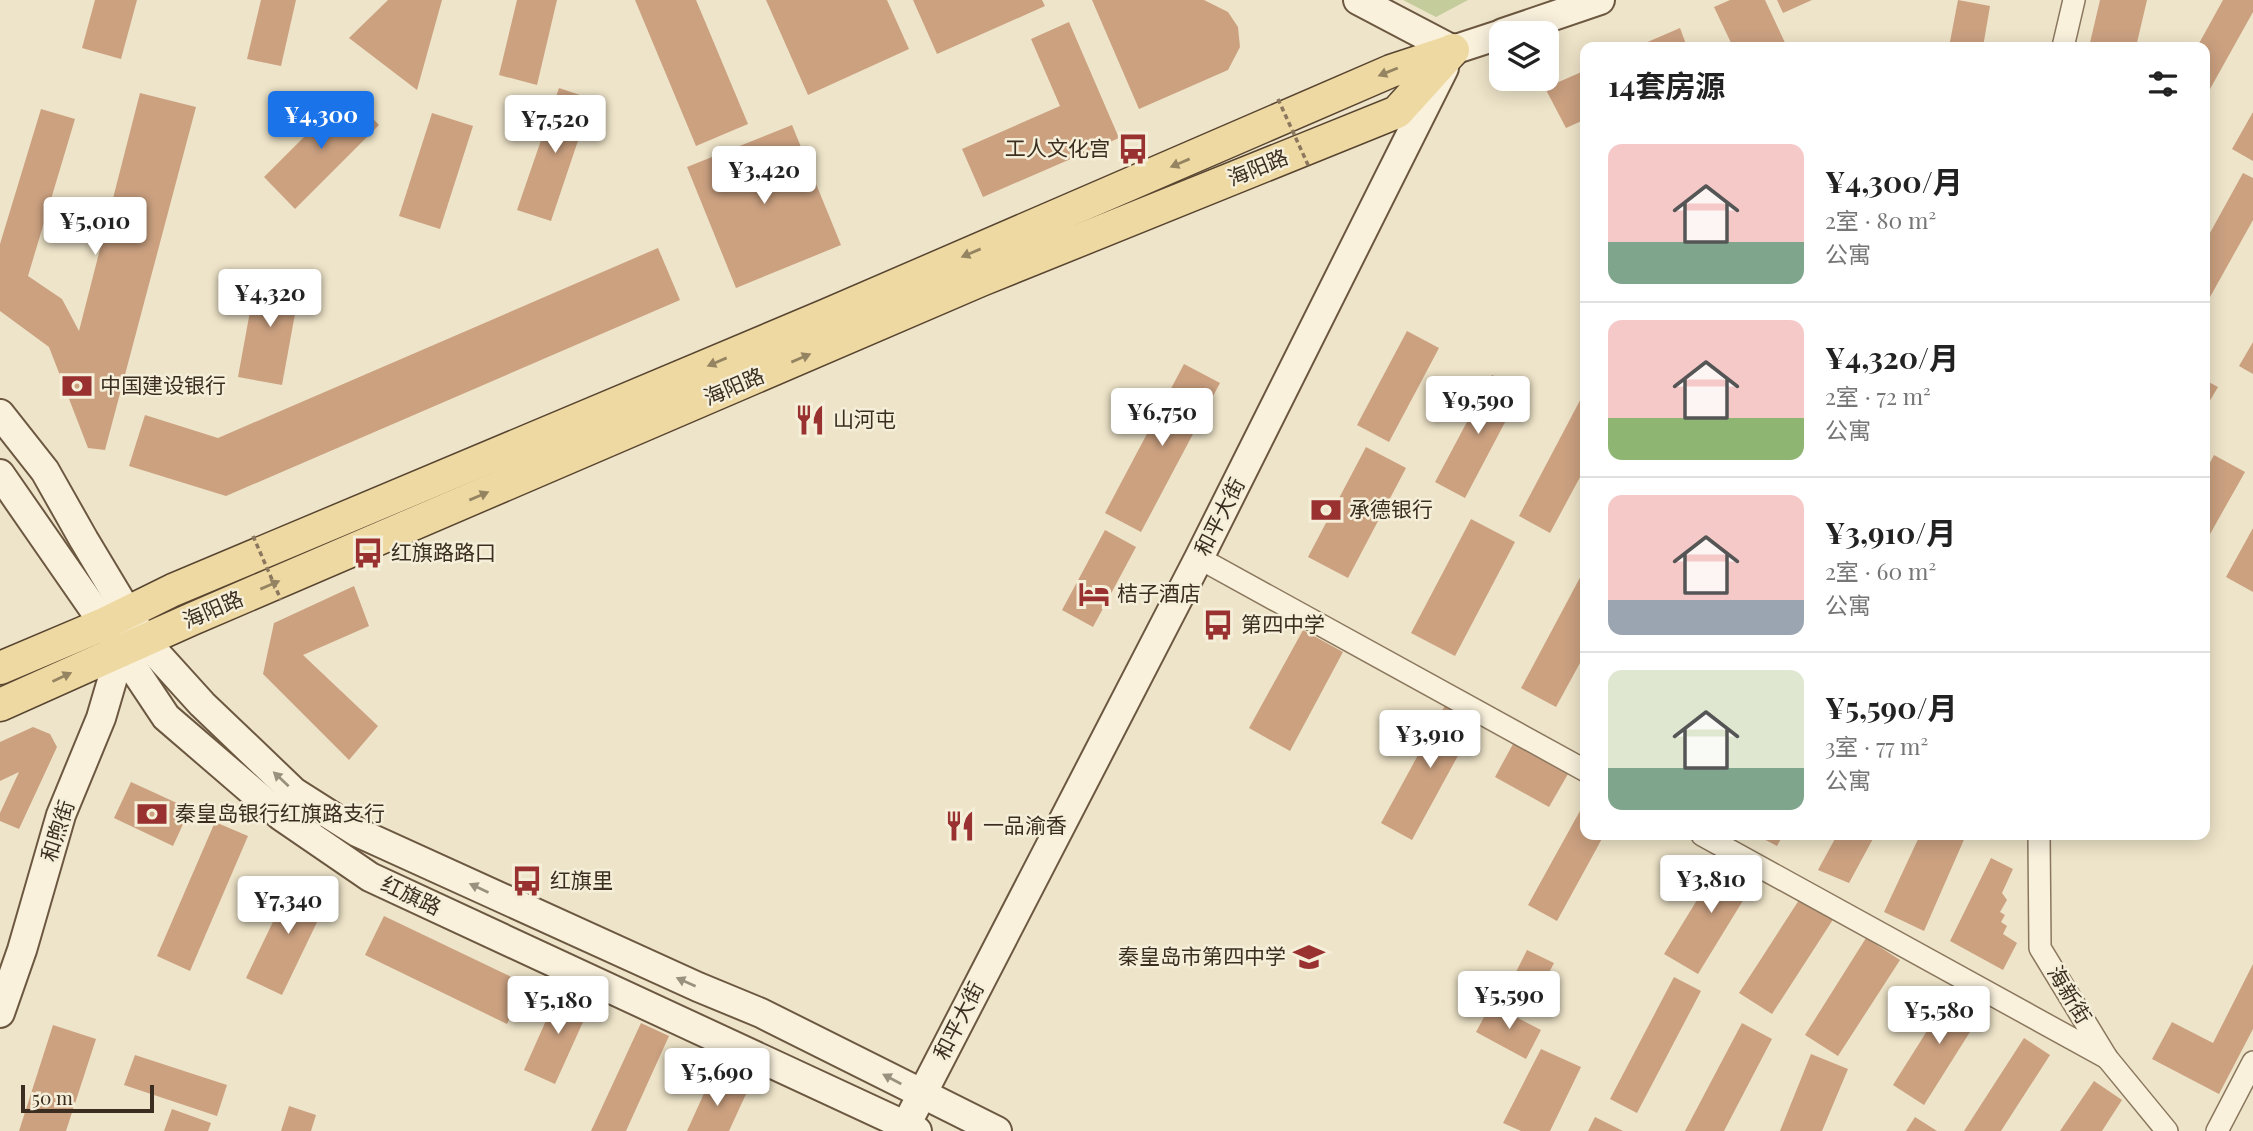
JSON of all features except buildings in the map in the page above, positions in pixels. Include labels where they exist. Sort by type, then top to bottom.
[{"type":"main road","points":[[1358,0],[1453,50]]},
{"type":"main road","name":"海阳路","points":[[1538,21],[1600,0]]},
{"type":"main road","name":"海阳路","points":[[0,668],[173,590],[827,316],[1391,71],[1489,38]]},
{"type":"main road","name":"海阳路","points":[[0,705],[132,645],[981,280],[1397,112],[1453,50]]},
{"type":"main road","name":"和平大街","points":[[909,1129],[922,1094],[1199,558],[1453,50]]},
{"type":"main road","points":[[0,414],[45,471],[116,618]]},
{"type":"main road","name":"红旗路","points":[[0,474],[116,618],[132,645],[166,718],[281,816],[370,877],[909,1129]]},
{"type":"main road","points":[[132,645],[202,704],[294,792],[357,832],[761,1013],[997,1131]]},
{"type":"main road","name":"和煦街","points":[[0,1013],[22,950],[61,815],[132,645]]},
{"type":"street","points":[[2064,42],[2074,0]]},
{"type":"street","points":[[1199,558],[1580,768]]},
{"type":"street","points":[[1711,840],[2107,1058]]},
{"type":"street","name":"海新街","points":[[2039,840],[2040,948],[2107,1058],[2167,1131]]},
{"type":"street","points":[[2217,1131],[2253,1062]]},
{"type":"path","points":[[1278,99],[1310,167]]},
{"type":"path","points":[[253,536],[281,600]]},
{"type":"green space","points":[[1403,0],[1468,0],[1436,17]]},
{"type":"place","name":"工人文化宫","points":[[1133,149]]},
{"type":"place","name":"中国建设银行","points":[[77,386]]},
{"type":"place","name":"山河屯","points":[[810,420]]},
{"type":"place","name":"承德银行","points":[[1326,510]]},
{"type":"place","name":"红旗路路口","points":[[368,553]]},
{"type":"place","name":"桔子酒店","points":[[1094,594]]},
{"type":"place","name":"第四中学","points":[[1218,625]]},
{"type":"place","name":"秦皇岛银行红旗路支行","points":[[152,814]]},
{"type":"place","name":"一品渝香","points":[[960,826]]},
{"type":"place","name":"红旗里","points":[[527,881]]},
{"type":"place","name":"秦皇岛市第四中学","points":[[1309,957]]}]
